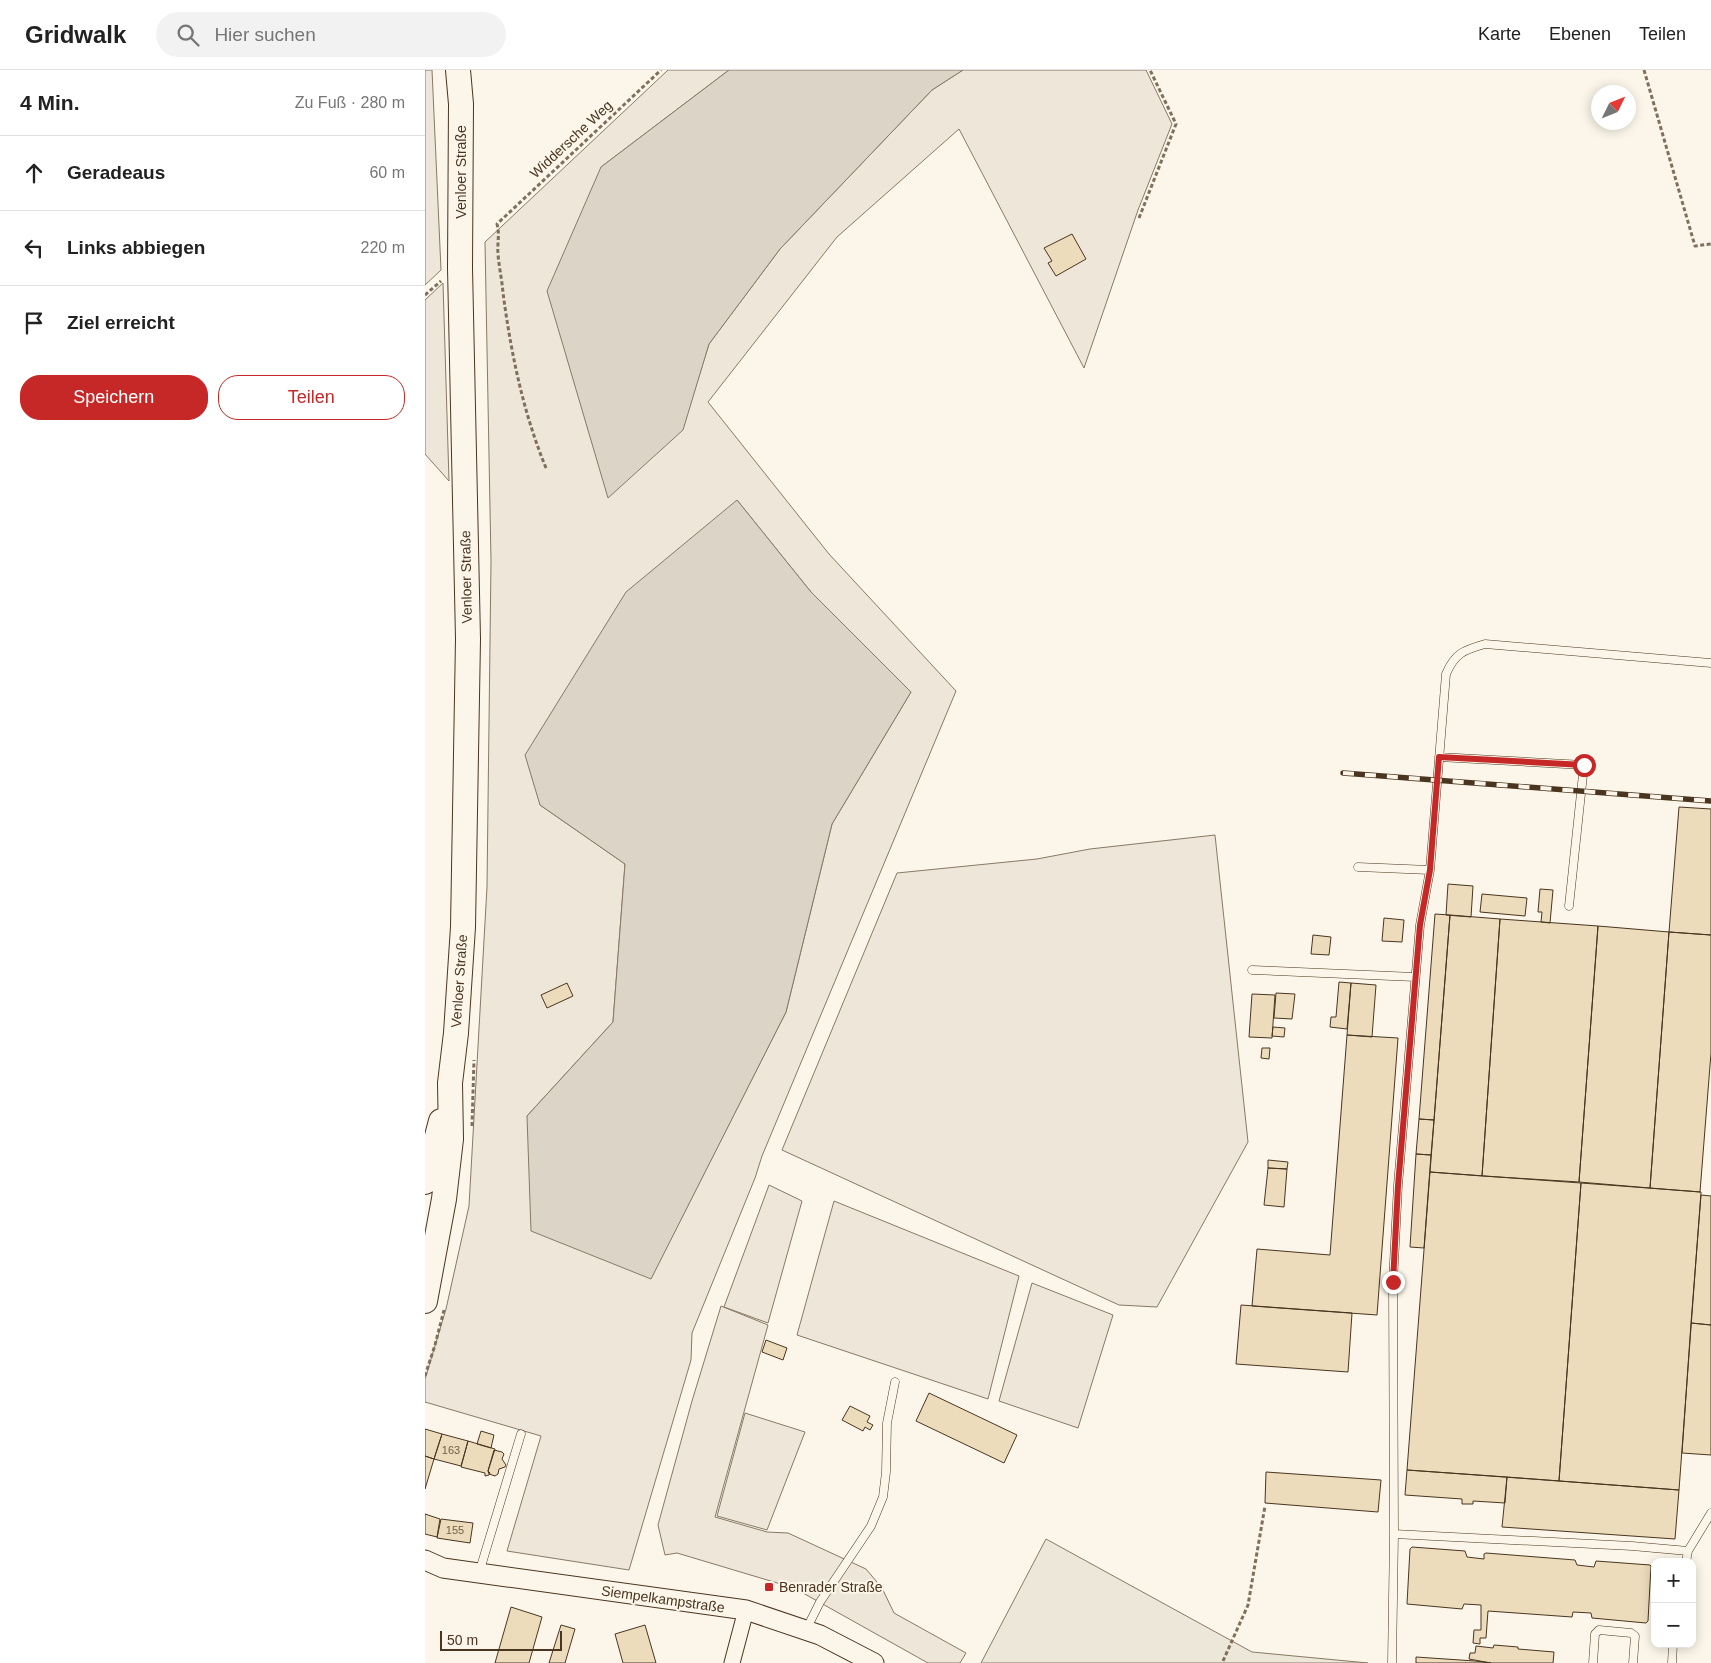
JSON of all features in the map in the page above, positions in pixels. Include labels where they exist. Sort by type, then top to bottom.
[{"type":"main road","name":"Venloer Straße","points":[[425,1300],[444,1199],[451,1139],[451,1083],[463,927],[468,639],[460,268],[461,104],[458,70]]},
{"type":"main road","name":"Venloer Straße","points":[[425,1182],[451,1083]]},
{"type":"street","name":"Siempelkampstraße","points":[[425,1560],[443,1568],[746,1610],[820,1635],[874,1663]]},
{"type":"street","name":"Siempelkampstraße","points":[[425,1574],[443,1568]]},
{"type":"street","points":[[732,1663],[746,1610]]},
{"type":"lane","points":[[1391,1663],[1394,1534],[1393,1282],[1398,1186],[1415,977],[1420,925],[1430,870],[1446,674],[1453,659],[1466,650],[1485,644],[1711,663]]},
{"type":"lane","points":[[1439,757],[1584,765],[1569,906]]},
{"type":"lane","points":[[1358,867],[1430,870]]},
{"type":"lane","points":[[1252,970],[1415,977]]},
{"type":"lane","points":[[805,1630],[871,1526],[883,1497],[886,1472],[887,1423],[895,1382]]},
{"type":"lane","points":[[479,1573],[521,1434]]},
{"type":"lane","points":[[1687,1558],[1688,1551],[1711,1513]]},
{"type":"lane","points":[[1394,1534],[1632,1546],[1688,1551]]},
{"type":"lane","points":[[1593,1663],[1595,1634],[1599,1630],[1631,1632],[1635,1636],[1633,1663]]},
{"type":"lane","points":[[1671,1663],[1673,1648]]},
{"type":"path","name":"Widdersche Weg","points":[[546,468],[533,437],[522,399],[507,321],[498,252],[499,234],[497,224],[661,70]]},
{"type":"path","points":[[1139,218],[1176,124],[1150,70]]},
{"type":"path","points":[[1644,70],[1695,246],[1711,244]]},
{"type":"path","points":[[1223,1661],[1248,1605],[1265,1506]]},
{"type":"shaded area","points":[[425,70],[432,70],[441,270],[425,285]]},
{"type":"shaded area","points":[[668,70],[729,70],[601,167],[682,430],[709,344],[780,249],[932,90],[963,70],[1146,70],[1172,124],[1138,210],[1084,368],[959,129],[837,237],[708,402],[829,554],[956,691],[762,1156],[755,1178],[692,1333],[691,1360],[629,1570],[507,1551],[541,1436],[425,1402],[425,1379],[446,1309],[469,1206],[487,887],[491,561],[485,242]],"holes":[[[737,500],[811,592],[911,692],[832,824],[786,1012],[651,1278],[527,1116],[613,1022],[625,864],[540,805]]]},
{"type":"shaded area","points":[[729,70],[963,70],[932,90],[780,249],[709,344],[683,430],[608,498],[547,291],[601,167]]},
{"type":"shaded area","points":[[443,283],[449,481],[425,454],[425,300]]},
{"type":"shaded area","points":[[737,500],[811,592],[911,692],[832,824],[786,1012],[651,1279],[531,1231],[527,1116],[613,1022],[625,864],[540,805],[525,755],[626,592]]},
{"type":"shaded area","points":[[1215,835],[1248,1142],[1157,1307],[1119,1305],[782,1150],[897,873],[1037,859],[1090,849]]},
{"type":"shaded area","points":[[769,1185],[802,1201],[768,1323],[724,1307]]},
{"type":"shaded area","points":[[834,1201],[1019,1276],[988,1399],[797,1335]]},
{"type":"shaded area","points":[[1032,1283],[1113,1315],[1078,1428],[999,1401]]},
{"type":"shaded area","points":[[721,1306],[768,1325],[715,1517],[767,1532],[788,1533],[866,1569],[882,1588],[894,1613],[966,1653],[960,1663],[928,1663],[794,1588],[677,1553],[665,1555],[658,1525],[692,1401]]},
{"type":"shaded area","points":[[745,1413],[805,1432],[767,1530],[717,1516]]},
{"type":"shaded area","points":[[1046,1539],[1252,1652],[1368,1663],[981,1663]]},
{"type":"building","points":[[1072,234],[1086,259],[1056,276],[1048,263],[1052,261],[1044,248]]},
{"type":"building","points":[[1679,807],[1711,809],[1711,935],[1669,932]]},
{"type":"building","points":[[1448,884],[1473,886],[1471,917],[1446,915]]},
{"type":"building","points":[[1540,889],[1553,890],[1550,923],[1541,922],[1542,912],[1538,912]]},
{"type":"building","points":[[1482,894],[1527,898],[1525,916],[1480,912]]},
{"type":"building","points":[[1435,914],[1450,915],[1434,1120],[1419,1119]]},
{"type":"building","points":[[1450,915],[1500,919],[1482,1176],[1430,1172]]},
{"type":"building","points":[[1384,918],[1404,920],[1402,942],[1382,941]]},
{"type":"building","points":[[1500,919],[1598,926],[1579,1182],[1482,1176]]},
{"type":"building","points":[[1598,926],[1669,932],[1650,1188],[1579,1182]]},
{"type":"building","points":[[1669,932],[1711,935],[1711,1053],[1700,1192],[1650,1188]]},
{"type":"building","points":[[1313,935],[1331,937],[1329,955],[1311,954]]},
{"type":"building","points":[[1339,982],[1351,983],[1347,1029],[1330,1027],[1331,1017],[1336,1017]]},
{"type":"building","points":[[567,983],[573,996],[547,1008],[541,995]]},
{"type":"building","points":[[1351,983],[1376,985],[1372,1037],[1347,1035]]},
{"type":"building","points":[[1276,993],[1295,994],[1292,1019],[1274,1018]]},
{"type":"building","points":[[1252,994],[1275,995],[1272,1038],[1249,1037]]},
{"type":"building","points":[[1273,1027],[1285,1028],[1284,1037],[1272,1036]]},
{"type":"building","points":[[1347,1035],[1398,1038],[1377,1315],[1252,1306],[1257,1249],[1330,1255]]},
{"type":"building","points":[[1262,1048],[1270,1048],[1269,1059],[1261,1058]]},
{"type":"building","points":[[1419,1119],[1434,1120],[1431,1155],[1416,1154]]},
{"type":"building","points":[[1416,1154],[1431,1155],[1424,1248],[1410,1247]]},
{"type":"building","points":[[1268,1160],[1288,1162],[1287,1169],[1268,1168]]},
{"type":"building","points":[[1268,1168],[1287,1169],[1284,1207],[1264,1205]]},
{"type":"building","points":[[1430,1172],[1581,1183],[1559,1481],[1407,1470]]},
{"type":"building","points":[[1581,1183],[1701,1192],[1679,1490],[1559,1481]]},
{"type":"building","points":[[1701,1195],[1711,1196],[1711,1325],[1691,1323]]},
{"type":"building","points":[[1241,1305],[1352,1313],[1348,1372],[1236,1364]]},
{"type":"building","points":[[1691,1323],[1711,1325],[1711,1455],[1682,1453]]},
{"type":"building","points":[[766,1340],[787,1348],[783,1360],[762,1352]]},
{"type":"building","points":[[929,1393],[1017,1435],[1004,1463],[916,1421]]},
{"type":"building","points":[[850,1406],[870,1416],[867,1422],[873,1425],[870,1430],[865,1427],[863,1431],[842,1420]]},
{"type":"building","points":[[425,1429],[442,1434],[434,1459],[425,1456]]},
{"type":"building","points":[[481,1431],[494,1435],[491,1448],[477,1444]]},
{"type":"building","points":[[442,1434],[468,1441],[461,1466],[434,1459]]},
{"type":"building","points":[[468,1441],[495,1449],[488,1471],[489,1475],[485,1476],[485,1473],[461,1467]]},
{"type":"building","points":[[494,1450],[504,1454],[502,1459],[506,1465],[499,1469],[498,1474],[495,1476],[489,1474],[488,1471]]},
{"type":"building","points":[[425,1456],[434,1459],[425,1489]]},
{"type":"building","points":[[1407,1470],[1507,1477],[1505,1503],[1473,1501],[1473,1504],[1462,1504],[1462,1499],[1405,1495]]},
{"type":"building","points":[[1266,1472],[1381,1480],[1378,1512],[1265,1503]]},
{"type":"building","points":[[1507,1477],[1679,1490],[1675,1539],[1502,1527]]},
{"type":"building","points":[[425,1514],[440,1519],[437,1537],[425,1534]]},
{"type":"building","points":[[441,1519],[473,1523],[470,1543],[437,1538]]},
{"type":"building","points":[[1412,1547],[1465,1551],[1467,1557],[1484,1559],[1484,1554],[1486,1553],[1575,1560],[1577,1565],[1594,1567],[1596,1561],[1650,1565],[1648,1621],[1646,1623],[1592,1618],[1591,1613],[1573,1612],[1572,1617],[1488,1611],[1486,1638],[1480,1638],[1480,1644],[1473,1643],[1474,1630],[1481,1630],[1481,1605],[1464,1604],[1462,1609],[1407,1604],[1410,1549]]},
{"type":"building","points":[[511,1607],[542,1617],[529,1663],[495,1663]]},
{"type":"building","points":[[561,1625],[575,1629],[565,1663],[549,1663]]},
{"type":"building","points":[[645,1625],[656,1663],[623,1663],[615,1634]]},
{"type":"building","points":[[1494,1645],[1554,1652],[1553,1663],[1491,1663],[1469,1659],[1470,1653],[1475,1653],[1476,1646],[1493,1648]]},
{"type":"building","points":[[1416,1657],[1475,1661],[1491,1663],[1416,1663]]},
{"type":"railway","points":[[1343,773],[1711,801]]},
{"type":"place","name":"Benrader Straße","points":[[769,1587]]},
{"type":"route","points":[[1393,1282],[1398,1186],[1420,925],[1430,870],[1439,757],[1584,765]]}]
